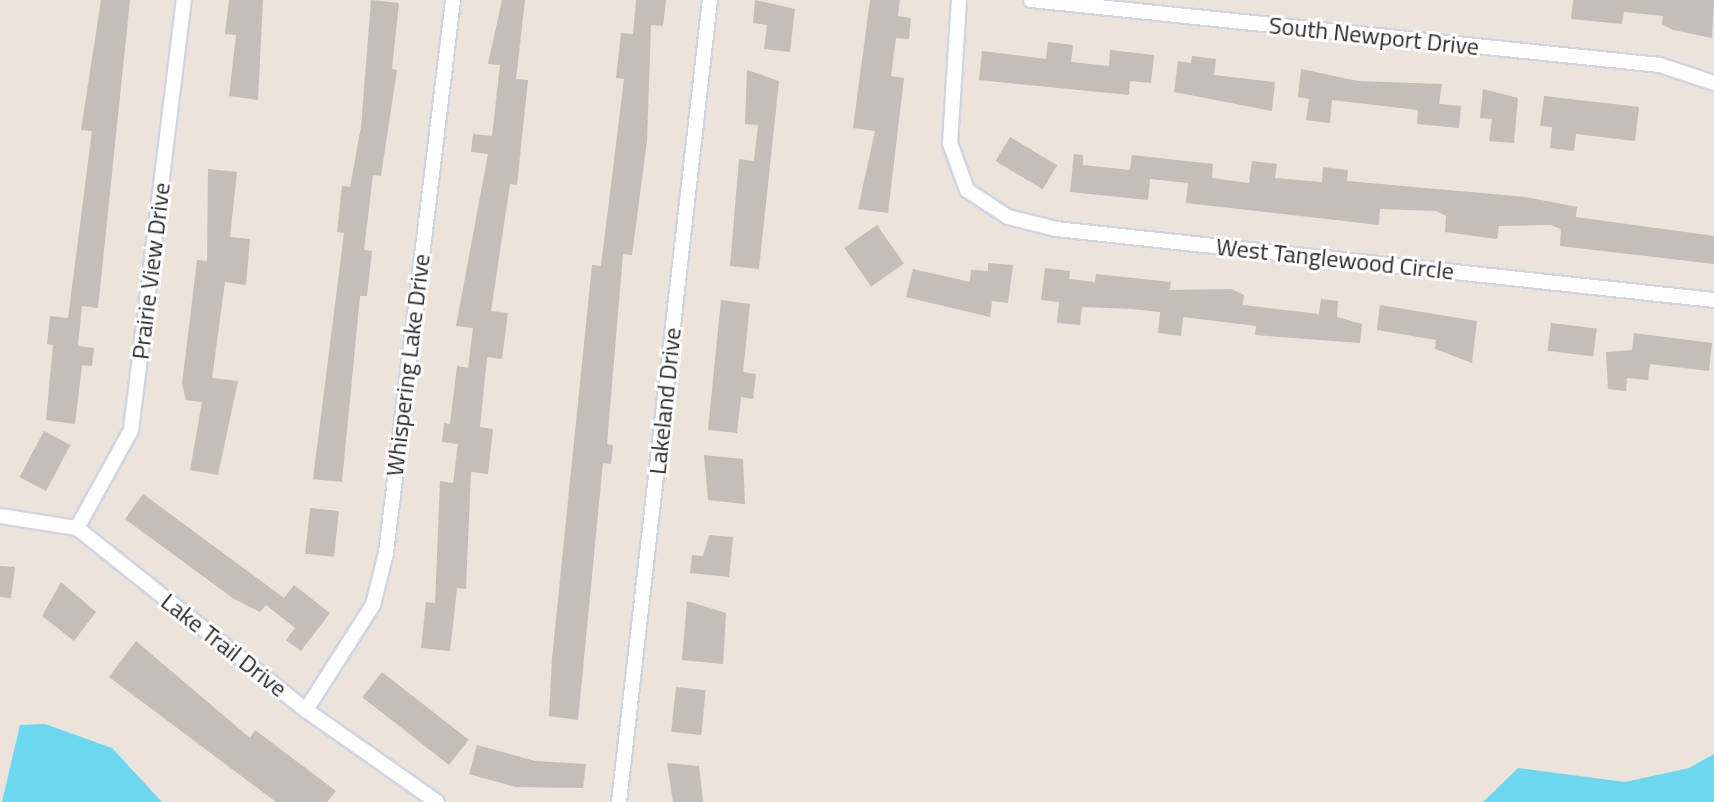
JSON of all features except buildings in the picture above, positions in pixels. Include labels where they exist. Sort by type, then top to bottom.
[{"type":"street","name":"Prairie View Drive","points":[[77,528],[131,430],[184,0]]},
{"type":"street","name":"Whispering Lake Drive","points":[[306,710],[373,605],[386,553],[453,0]]},
{"type":"street","name":"Lakeland Drive","points":[[619,802],[710,0]]},
{"type":"street","name":"West Tanglewood Circle","points":[[959,0],[947,115],[967,190],[985,206],[1042,227],[1714,300]]},
{"type":"street","name":"South Newport Drive","points":[[1031,0],[1660,65],[1714,83]]},
{"type":"street","name":"Lake Trail Drive","points":[[0,516],[77,528],[306,710],[437,802]]},
{"type":"water","points":[[45,724],[112,748],[162,802],[2,802],[20,725]]},
{"type":"water","points":[[1714,754],[1714,802],[1483,802],[1518,768],[1625,782],[1689,768]]}]
